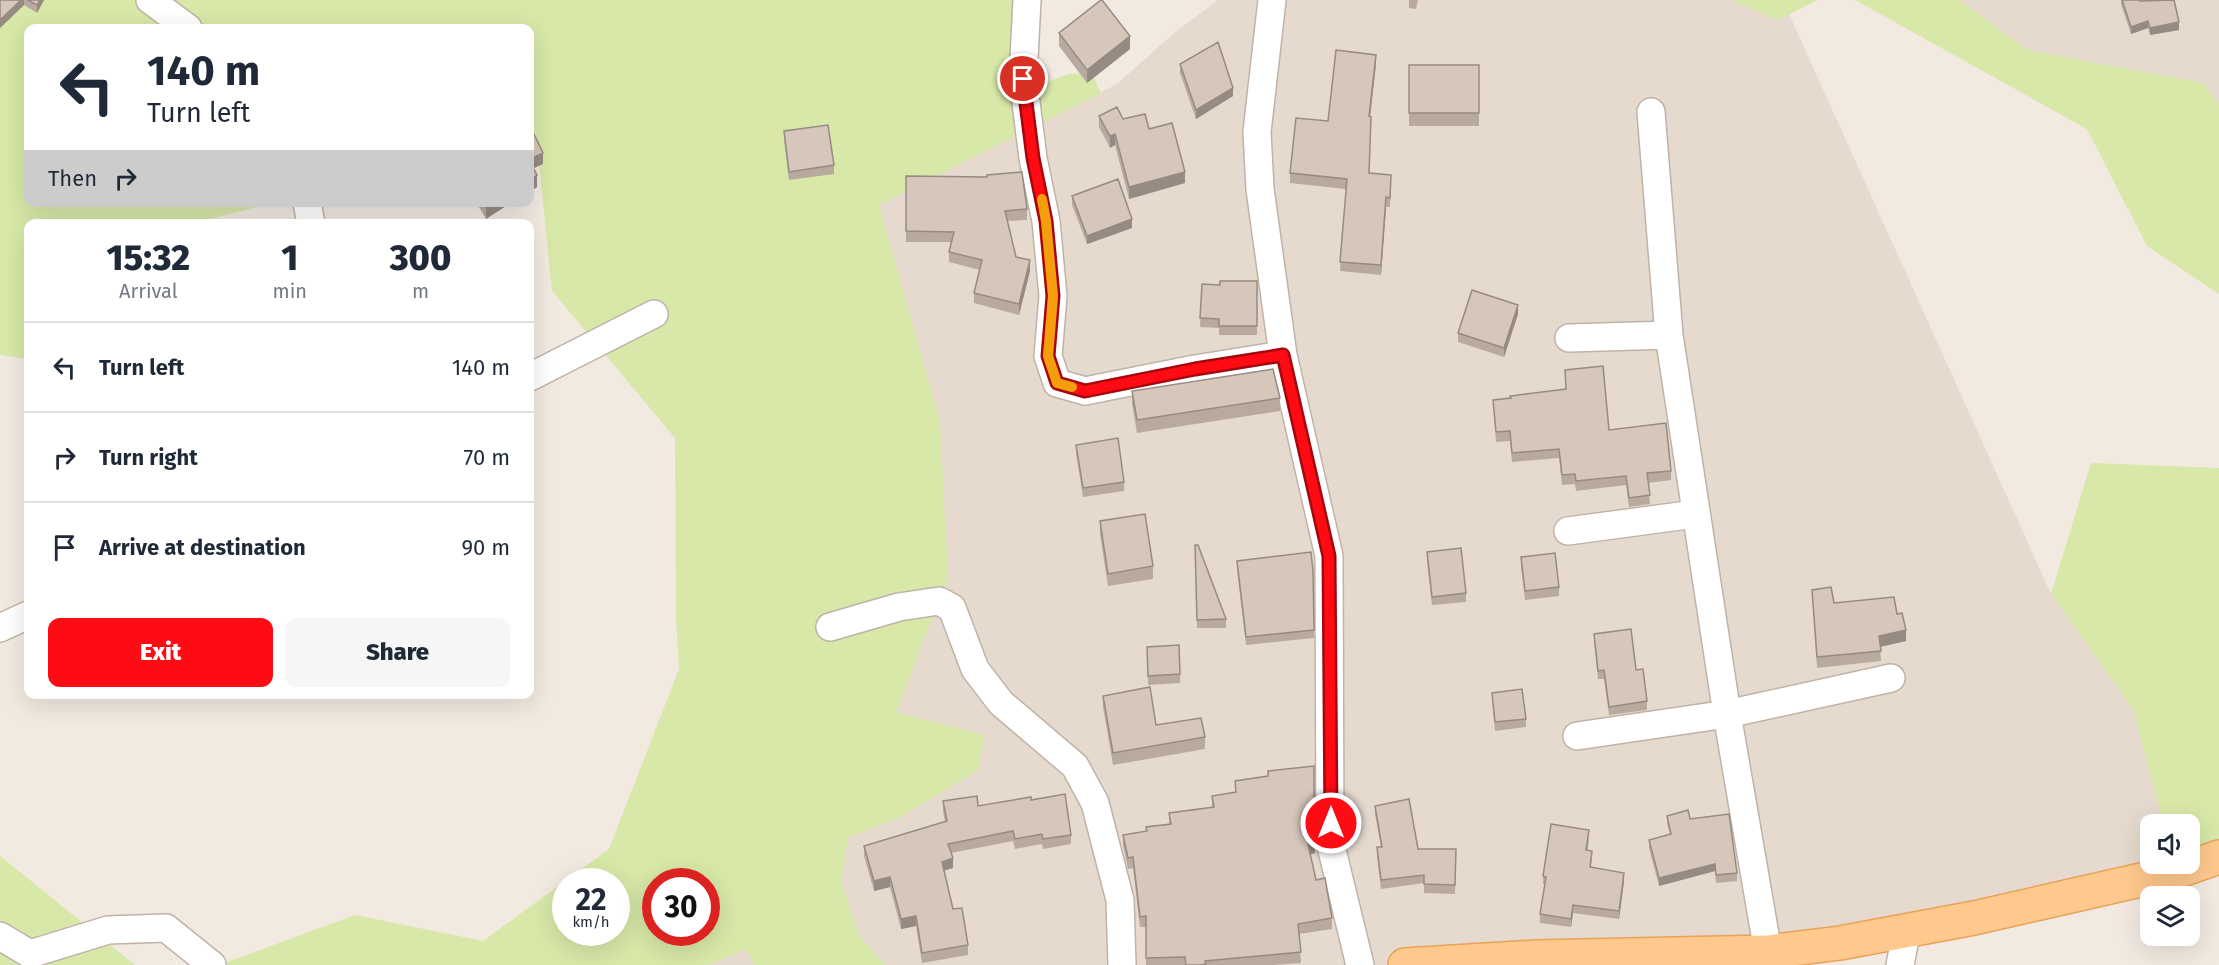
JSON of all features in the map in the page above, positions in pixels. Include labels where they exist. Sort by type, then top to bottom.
[{"type":"main road","points":[[1405,965],[1489,963],[1536,957],[1768,952],[1839,943],[1974,918],[2153,877],[2219,857]]},
{"type":"street","points":[[150,0],[183,24]]},
{"type":"street","points":[[1027,0],[1023,79],[1033,158],[1046,221],[1053,296],[1048,356],[1057,383],[1085,391],[1195,369],[1283,355]]},
{"type":"street","points":[[1272,0],[1257,132],[1260,189],[1283,355],[1329,556],[1330,842],[1360,965]]},
{"type":"street","points":[[1651,112],[1669,335],[1727,714],[1768,952]]},
{"type":"street","points":[[534,375],[654,314]]},
{"type":"street","points":[[1569,338],[1669,335]]},
{"type":"street","points":[[1568,531],[1695,514]]},
{"type":"street","points":[[830,627],[899,607],[939,601],[952,608],[975,669],[1000,703],[1075,766],[1095,804],[1119,900],[1122,965]]},
{"type":"street","points":[[0,628],[24,617]]},
{"type":"street","points":[[1577,736],[1727,714],[1891,678]]},
{"type":"street","points":[[0,936],[30,954],[108,930],[166,928],[212,965]]},
{"type":"street","points":[[1900,965],[1907,929]]},
{"type":"shaded area","points":[[1218,0],[1732,0],[1777,20],[1789,14],[2051,594],[2133,709],[2161,814],[2140,814],[2140,871],[1765,945],[1535,965],[886,965],[859,936],[841,881],[848,837],[899,818],[984,735],[896,712],[948,577],[940,422],[878,205],[1117,84],[1174,33]]},
{"type":"shaded area","points":[[1959,0],[2219,0],[2219,105],[2203,83],[2028,50]]},
{"type":"shaded area","points":[[745,949],[755,965],[709,965]]},
{"type":"green space","points":[[0,0],[1022,0],[1022,91],[1069,74],[1092,73],[1101,93],[879,205],[940,422],[948,577],[896,712],[984,735],[978,770],[899,818],[848,837],[841,881],[859,936],[886,965],[755,965],[745,949],[709,965],[219,965],[355,915],[483,941],[552,891],[552,946],[630,946],[630,868],[583,868],[609,849],[679,669],[676,617],[675,438],[552,291],[536,133],[534,133],[534,24],[24,24],[24,207],[257,207],[211,219],[24,219],[24,358],[0,355]]},
{"type":"green space","points":[[1732,0],[1818,0],[1777,20]]},
{"type":"green space","points":[[1855,0],[1959,0],[2028,50],[2203,83],[2219,105],[2219,294],[2147,246],[2087,129]]},
{"type":"green space","points":[[2091,463],[2219,468],[2219,860],[2200,863],[2200,814],[2161,814],[2133,709],[2051,594]]},
{"type":"green space","points":[[0,856],[135,965],[0,965]]},
{"type":"building","points":[[0,0],[21,0],[0,20]]},
{"type":"building","points":[[28,0],[40,0],[37,5]]},
{"type":"building","points":[[1101,0],[1130,36],[1087,70],[1059,33]]},
{"type":"building","points":[[2122,0],[2174,0],[2179,22],[2150,28],[2148,21],[2131,27]]},
{"type":"building","points":[[1218,42],[1233,88],[1196,110],[1180,64]]},
{"type":"building","points":[[1336,50],[1376,55],[1369,116],[1371,117],[1369,173],[1391,175],[1390,198],[1386,197],[1381,265],[1340,262],[1347,179],[1290,173],[1296,118],[1328,121]]},
{"type":"building","points":[[1409,65],[1479,65],[1479,113],[1409,113]]},
{"type":"building","points":[[1117,107],[1123,119],[1145,114],[1149,129],[1172,123],[1185,172],[1129,187],[1115,134],[1110,136],[1099,116]]},
{"type":"building","points":[[828,125],[834,165],[789,172],[784,131]]},
{"type":"building","points":[[534,134],[543,153],[534,157]]},
{"type":"building","points":[[1022,172],[1027,209],[1005,211],[1016,257],[1030,260],[1019,304],[974,293],[982,260],[949,252],[954,232],[906,231],[906,176],[987,177],[987,175]]},
{"type":"building","points":[[1118,179],[1132,219],[1087,236],[1072,196]]},
{"type":"building","points":[[1220,281],[1257,281],[1257,326],[1219,326],[1219,319],[1200,318],[1202,284],[1220,285]]},
{"type":"building","points":[[1472,290],[1518,305],[1504,348],[1458,333]]},
{"type":"building","points":[[1603,366],[1609,430],[1666,423],[1671,471],[1647,473],[1650,495],[1629,498],[1626,476],[1576,481],[1575,474],[1562,475],[1559,449],[1512,453],[1510,431],[1496,432],[1493,400],[1566,389],[1565,370]]},
{"type":"building","points":[[1273,369],[1280,398],[1137,420],[1132,391]]},
{"type":"building","points":[[1118,438],[1124,482],[1083,488],[1076,445]]},
{"type":"building","points":[[1145,514],[1153,566],[1108,574],[1100,521]]},
{"type":"building","points":[[1195,545],[1198,545],[1226,619],[1197,620]]},
{"type":"building","points":[[1461,548],[1466,593],[1432,597],[1427,552]]},
{"type":"building","points":[[1311,552],[1314,630],[1246,637],[1237,561]]},
{"type":"building","points":[[1555,553],[1559,587],[1525,591],[1521,557]]},
{"type":"building","points":[[1831,587],[1834,603],[1894,597],[1897,614],[1902,613],[1906,630],[1879,636],[1881,651],[1817,657],[1812,590]]},
{"type":"building","points":[[1631,629],[1636,670],[1643,669],[1647,701],[1609,707],[1604,670],[1598,671],[1594,634]]},
{"type":"building","points":[[1179,645],[1180,674],[1148,676],[1147,647]]},
{"type":"building","points":[[1150,687],[1156,725],[1201,718],[1205,737],[1113,753],[1103,696]]},
{"type":"building","points":[[1522,689],[1526,719],[1495,722],[1492,693]]},
{"type":"building","points":[[1314,766],[1314,812],[1309,813],[1315,843],[1308,844],[1316,880],[1325,878],[1332,918],[1298,924],[1301,952],[1205,961],[1206,964],[1200,965],[1186,965],[1185,957],[1146,958],[1146,916],[1140,917],[1133,857],[1128,858],[1123,835],[1147,831],[1146,827],[1171,824],[1169,813],[1214,807],[1212,796],[1236,792],[1235,781],[1268,776],[1268,771]]},
{"type":"building","points":[[1065,794],[1071,835],[1043,839],[1042,834],[1015,839],[1013,831],[948,844],[953,858],[942,862],[953,909],[962,908],[968,945],[922,953],[916,916],[901,919],[890,877],[874,881],[864,846],[947,821],[943,801],[977,796],[978,806]]},
{"type":"building","points":[[1409,799],[1418,849],[1456,849],[1455,885],[1424,884],[1424,875],[1381,880],[1377,847],[1382,847],[1375,806]]},
{"type":"building","points":[[1688,810],[1690,819],[1729,814],[1737,873],[1716,875],[1715,864],[1659,878],[1649,840],[1671,834],[1667,816]]},
{"type":"building","points":[[1551,824],[1589,830],[1586,850],[1592,851],[1590,867],[1624,873],[1619,911],[1573,905],[1571,919],[1540,914]]},
{"type":"slow traffic","points":[[1042,199],[1053,296],[1048,356],[1057,383],[1072,387]]},
{"type":"route","points":[[1023,79],[1033,158],[1046,221],[1053,296],[1048,356],[1057,383],[1085,391],[1195,369],[1283,355],[1329,556],[1331,823]]}]
